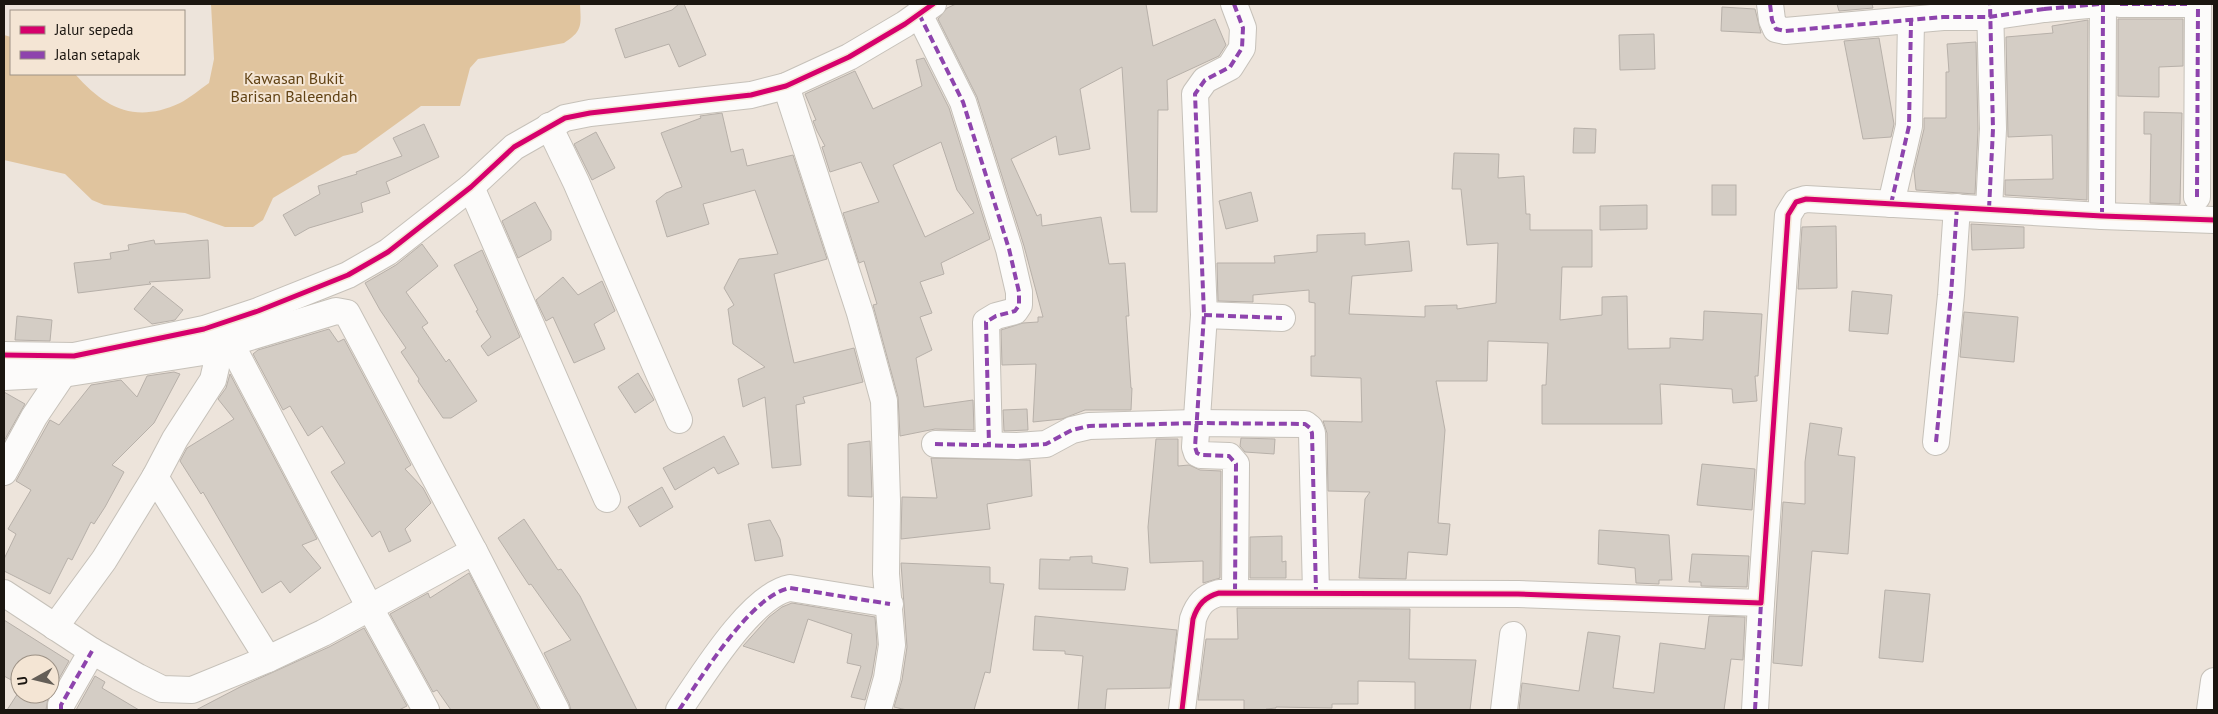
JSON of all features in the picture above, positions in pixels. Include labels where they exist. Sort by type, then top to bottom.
[{"type":"street","points":[[1234,4],[1243,28],[1242,48],[1230,67],[1205,80],[1195,94],[1204,314],[1196,423],[1197,453],[1201,455],[1229,456],[1236,464],[1235,593]]},
{"type":"street","points":[[1770,4],[1772,20],[1776,29],[1785,31],[1911,21],[1989,10],[2101,4],[2102,216]]},
{"type":"street","points":[[2120,4],[2187,4]]},
{"type":"street","points":[[2197,197],[2198,4]]},
{"type":"street","points":[[4,355],[74,356],[204,329],[258,311],[348,275],[388,252],[471,187],[514,147],[565,118],[590,113],[751,94],[786,86],[849,57],[905,24],[926,9],[963,102],[1005,235],[1019,292],[1019,305],[1015,311],[996,316],[986,322],[989,445]]},
{"type":"street","points":[[1989,10],[1993,129],[1989,209]]},
{"type":"street","points":[[1891,204],[1909,126],[1911,21]]},
{"type":"street","points":[[786,86],[860,313],[884,401],[887,501],[886,574],[892,645],[887,678],[878,710]]},
{"type":"street","points":[[549,126],[576,182],[679,420]]},
{"type":"street","points":[[471,187],[607,499]]},
{"type":"street","points":[[1755,710],[1788,215],[1796,202],[1806,199],[2102,216],[2214,220]]},
{"type":"street","points":[[1936,442],[1951,295],[1957,207]]},
{"type":"street","points":[[4,377],[63,374],[223,347],[336,311],[347,313],[474,551],[556,710]]},
{"type":"street","points":[[1204,314],[1282,318]]},
{"type":"street","points":[[55,627],[104,560],[155,477],[175,439],[213,380],[223,347]]},
{"type":"street","points":[[223,347],[426,710]]},
{"type":"street","points":[[4,472],[34,417],[63,374]]},
{"type":"street","points":[[935,444],[1017,446],[1046,444],[1072,430],[1089,426],[1297,422],[1304,424],[1310,428],[1312,439],[1316,592]]},
{"type":"street","points":[[155,477],[268,659]]},
{"type":"street","points":[[4,594],[92,652],[162,689],[192,690],[268,659],[370,608],[474,551]]},
{"type":"street","points":[[679,710],[722,648],[763,601],[776,592],[790,588],[890,604]]},
{"type":"street","points":[[1182,710],[1193,619],[1197,607],[1212,595],[1316,592],[1518,594],[1761,603]]},
{"type":"street","points":[[1504,710],[1513,635]]},
{"type":"street","points":[[61,710],[61,705],[92,652]]},
{"type":"street","points":[[2210,710],[2214,681]]},
{"type":"green space","name":"Kawasan Bukit Barisan Baleendah","points":[[211,4],[580,4],[580,27],[570,39],[564,43],[478,59],[470,68],[460,106],[421,106],[356,153],[343,156],[273,198],[263,220],[253,227],[225,227],[185,213],[104,205],[92,200],[65,174],[4,160],[4,35],[10,37],[10,75],[76,75],[86,86],[110,104],[135,112],[164,109],[180,103],[191,96],[209,83],[214,59]]},
{"type":"building","points":[[679,4],[684,4],[706,55],[679,67],[669,44],[625,58],[615,29],[672,10]]},
{"type":"building","points":[[956,4],[1146,4],[1153,46],[1215,19],[1226,45],[1219,56],[1167,80],[1168,110],[1158,110],[1157,212],[1131,212],[1122,67],[1080,89],[1090,149],[1059,155],[1056,136],[1011,159],[1037,216],[1041,214],[1042,226],[1101,217],[1109,264],[1125,263],[1129,316],[1126,316],[1132,388],[1131,410],[1085,410],[1062,419],[1033,422],[1036,364],[1002,365],[1001,330],[1023,323],[1038,322],[1038,317],[1043,317],[1024,246],[977,97],[938,19],[947,8]]},
{"type":"building","points":[[1837,4],[1872,4],[1873,8],[1839,11]]},
{"type":"building","points":[[1722,7],[1755,9],[1761,33],[1721,31]]},
{"type":"building","points":[[2118,19],[2183,19],[2183,66],[2159,67],[2159,97],[2118,96]]},
{"type":"building","points":[[2088,20],[2087,200],[2005,195],[2005,180],[2053,179],[2052,135],[2008,137],[2006,37],[2053,33],[2052,26]]},
{"type":"building","points":[[1654,34],[1655,69],[1620,70],[1619,35]]},
{"type":"building","points":[[1879,38],[1894,124],[1891,137],[1863,139],[1844,41]]},
{"type":"building","points":[[1976,42],[1978,129],[1975,194],[1916,190],[1914,171],[1924,129],[1924,118],[1946,118],[1946,72],[1949,72],[1947,44]]},
{"type":"building","points":[[924,58],[949,108],[990,239],[941,263],[944,274],[920,282],[932,313],[920,317],[932,350],[916,358],[924,407],[973,400],[974,430],[935,429],[900,436],[898,397],[873,305],[877,304],[864,261],[859,263],[843,213],[879,202],[861,162],[830,172],[822,147],[825,146],[813,121],[816,120],[805,94],[855,71],[873,109],[922,86],[916,60]],"holes":[[[941,142],[957,190],[974,213],[925,237],[893,165]]]},
{"type":"building","points":[[2144,112],[2182,113],[2180,204],[2150,203],[2151,134],[2144,134]]},
{"type":"building","points":[[722,113],[731,152],[743,149],[747,166],[793,155],[827,259],[774,274],[794,363],[854,348],[863,382],[803,397],[805,403],[796,405],[801,465],[772,468],[765,397],[743,407],[738,379],[765,367],[733,344],[728,309],[734,305],[724,288],[739,259],[778,254],[755,190],[703,204],[709,224],[667,237],[656,201],[666,193],[682,187],[661,133],[701,118],[700,116]]},
{"type":"building","points":[[424,124],[439,157],[386,182],[390,193],[361,203],[363,212],[309,228],[295,236],[283,215],[320,194],[318,186],[357,174],[356,172],[402,156],[393,138]]},
{"type":"building","points":[[1574,128],[1596,129],[1595,153],[1573,153]]},
{"type":"building","points":[[596,132],[615,168],[592,180],[574,144]]},
{"type":"building","points":[[1454,153],[1499,154],[1498,178],[1524,176],[1526,214],[1530,214],[1530,230],[1592,230],[1592,267],[1562,267],[1560,320],[1602,315],[1602,297],[1627,296],[1628,349],[1670,348],[1670,338],[1703,340],[1704,311],[1762,314],[1758,376],[1755,376],[1757,401],[1733,403],[1732,389],[1660,384],[1662,424],[1542,424],[1542,385],[1546,385],[1548,343],[1488,341],[1487,381],[1436,381],[1445,430],[1438,523],[1450,524],[1447,555],[1408,552],[1406,579],[1359,578],[1365,499],[1370,492],[1328,491],[1327,433],[1323,421],[1362,422],[1361,378],[1311,376],[1311,356],[1315,356],[1315,303],[1309,302],[1309,290],[1253,295],[1253,302],[1218,301],[1217,263],[1275,263],[1274,256],[1317,252],[1317,235],[1365,233],[1365,245],[1409,241],[1412,271],[1352,276],[1349,314],[1425,317],[1425,306],[1457,305],[1457,309],[1496,303],[1498,243],[1467,245],[1461,189],[1452,189]]},
{"type":"building","points":[[1712,185],[1736,185],[1736,215],[1712,215]]},
{"type":"building","points":[[1251,192],[1258,221],[1226,229],[1219,201]]},
{"type":"building","points":[[535,202],[551,231],[551,240],[518,258],[502,221]]},
{"type":"building","points":[[1647,205],[1647,229],[1600,230],[1600,206]]},
{"type":"building","points":[[1971,224],[2024,227],[2024,248],[1972,250]]},
{"type":"building","points":[[1836,226],[1837,288],[1798,289],[1802,227]]},
{"type":"building","points":[[154,240],[155,244],[208,240],[210,278],[149,282],[151,284],[78,293],[74,263],[111,259],[110,253],[129,250],[128,245]]},
{"type":"building","points":[[422,244],[438,266],[406,292],[428,323],[422,327],[446,362],[449,359],[477,401],[451,418],[443,418],[418,381],[419,379],[401,352],[406,348],[380,310],[365,283],[396,265]]},
{"type":"building","points":[[482,250],[520,337],[488,356],[481,346],[491,337],[454,265]]},
{"type":"building","points":[[563,277],[578,295],[602,281],[615,311],[594,324],[605,349],[574,363],[553,317],[546,321],[536,300]]},
{"type":"building","points":[[153,286],[183,310],[175,320],[152,324],[134,309]]},
{"type":"building","points":[[1852,291],[1892,295],[1888,334],[1849,331]]},
{"type":"building","points":[[1964,312],[2018,317],[2014,362],[1960,357]]},
{"type":"building","points":[[17,316],[52,320],[50,341],[15,340]]},
{"type":"building","points":[[329,329],[338,342],[344,339],[411,465],[405,469],[423,488],[431,503],[405,529],[411,541],[389,552],[380,531],[372,537],[331,472],[345,463],[322,426],[308,436],[290,406],[283,410],[253,354],[258,350]]},
{"type":"building","points":[[174,372],[180,374],[154,423],[112,465],[124,472],[94,524],[91,522],[72,560],[68,558],[50,594],[4,571],[4,559],[16,534],[8,529],[31,490],[16,481],[50,420],[59,425],[91,385],[121,380],[137,397],[147,376]]},
{"type":"building","points":[[638,373],[654,400],[635,413],[618,387]]},
{"type":"building","points":[[230,374],[317,539],[302,545],[321,568],[290,593],[281,581],[262,593],[203,492],[201,494],[180,461],[187,448],[234,419],[218,399],[226,388]]},
{"type":"building","points":[[4,392],[25,404],[4,441]]},
{"type":"building","points":[[1027,409],[1028,430],[1004,431],[1003,410]]},
{"type":"building","points":[[1810,423],[1842,428],[1838,455],[1855,457],[1848,554],[1812,551],[1802,666],[1773,663],[1783,502],[1805,504],[1805,462]]},
{"type":"building","points":[[724,436],[739,464],[718,474],[714,467],[675,490],[663,468]]},
{"type":"building","points":[[1241,438],[1275,439],[1274,454],[1245,452],[1240,446]]},
{"type":"building","points":[[1156,439],[1178,439],[1178,466],[1189,465],[1200,470],[1221,471],[1220,578],[1203,583],[1203,561],[1150,563],[1148,527]]},
{"type":"building","points":[[870,441],[872,497],[848,496],[848,444]]},
{"type":"building","points":[[931,458],[1030,460],[1032,496],[987,504],[990,529],[901,539],[902,497],[937,498]]},
{"type":"building","points":[[1702,464],[1755,469],[1752,510],[1697,505]]},
{"type":"building","points":[[662,487],[673,507],[640,527],[628,507]]},
{"type":"building","points":[[524,519],[558,570],[561,569],[580,596],[637,710],[571,710],[544,653],[571,640],[531,584],[529,585],[498,538]]},
{"type":"building","points":[[770,520],[780,539],[783,556],[755,561],[748,524]]},
{"type":"building","points":[[1599,530],[1669,535],[1672,580],[1659,580],[1659,584],[1636,583],[1635,568],[1598,564]]},
{"type":"building","points":[[1282,536],[1282,562],[1286,561],[1286,578],[1250,578],[1250,537]]},
{"type":"building","points":[[1692,554],[1749,556],[1747,587],[1701,586],[1701,582],[1689,582]]},
{"type":"building","points":[[1092,556],[1092,563],[1128,568],[1125,590],[1039,589],[1040,559],[1070,560],[1070,557]]},
{"type":"building","points":[[901,563],[990,567],[990,583],[1004,584],[990,673],[985,672],[974,710],[907,710],[894,707],[902,680],[907,647]]},
{"type":"building","points":[[469,573],[539,710],[451,710],[437,690],[433,692],[390,614],[428,593],[430,598]]},
{"type":"building","points":[[1885,590],[1930,594],[1923,662],[1879,658]]},
{"type":"building","points":[[792,603],[875,617],[877,644],[872,675],[865,700],[851,697],[861,666],[847,663],[852,634],[808,619],[794,663],[743,646],[769,617],[782,607]]},
{"type":"building","points":[[1237,608],[1410,609],[1409,659],[1476,660],[1470,710],[1415,710],[1415,682],[1358,681],[1358,704],[1332,704],[1332,708],[1276,707],[1266,710],[1244,710],[1244,700],[1198,700],[1206,639],[1238,639]]},
{"type":"building","points":[[1035,616],[1177,630],[1170,688],[1107,689],[1105,710],[1078,710],[1083,656],[1065,654],[1065,651],[1033,650]]},
{"type":"building","points":[[1709,616],[1745,617],[1743,660],[1731,659],[1724,710],[1519,710],[1522,683],[1579,691],[1588,632],[1620,636],[1613,688],[1654,693],[1660,643],[1705,649]]},
{"type":"building","points":[[4,620],[58,654],[10,654],[10,679],[4,676]]},
{"type":"building","points":[[364,628],[407,706],[399,710],[196,710],[240,687],[329,647]]},
{"type":"building","points":[[60,655],[69,661],[60,677]]},
{"type":"building","points":[[95,676],[105,682],[102,688],[139,710],[76,710]]},
{"type":"building","points":[[11,704],[47,704],[46,710],[7,710]]},
{"type":"marked path","points":[[1234,4],[1243,28],[1242,48],[1230,67],[1205,80],[1195,94],[1204,315],[1195,447],[1197,453],[1201,455],[1229,456],[1236,464],[1235,593]]},
{"type":"marked path","points":[[1770,4],[1772,20],[1776,29],[1785,31],[1943,17],[1989,17],[2044,9],[2045,4]]},
{"type":"marked path","points":[[1989,209],[1993,129],[1990,4]]},
{"type":"marked path","points":[[2044,9],[2099,4]]},
{"type":"marked path","points":[[2102,216],[2103,4]]},
{"type":"marked path","points":[[2120,4],[2187,4]]},
{"type":"marked path","points":[[2197,197],[2198,4]]},
{"type":"marked path","points":[[919,14],[963,102],[1009,249],[1019,292],[1019,305],[1015,311],[996,316],[986,322],[989,445]]},
{"type":"marked path","points":[[1891,204],[1909,126],[1911,21]]},
{"type":"marked path","points":[[1936,442],[1951,295],[1957,207]]},
{"type":"marked path","points":[[1204,315],[1282,318]]},
{"type":"marked path","points":[[935,444],[1017,446],[1046,444],[1072,430],[1089,426],[1196,423],[1305,424],[1312,433],[1316,592]]},
{"type":"marked path","points":[[679,710],[728,640],[759,606],[775,594],[790,588],[890,604]]},
{"type":"marked path","points":[[1755,710],[1761,603]]},
{"type":"marked path","points":[[61,710],[61,705],[92,651]]},
{"type":"cycle path","points":[[4,355],[74,356],[204,329],[258,311],[348,275],[388,252],[471,187],[514,147],[565,118],[590,113],[751,95],[786,86],[849,57],[905,24],[933,4]]},
{"type":"cycle path","points":[[1182,710],[1193,619],[1197,609],[1203,602],[1219,593],[1518,594],[1761,603],[1788,215],[1796,202],[1806,199],[2102,216],[2214,220]]}]
